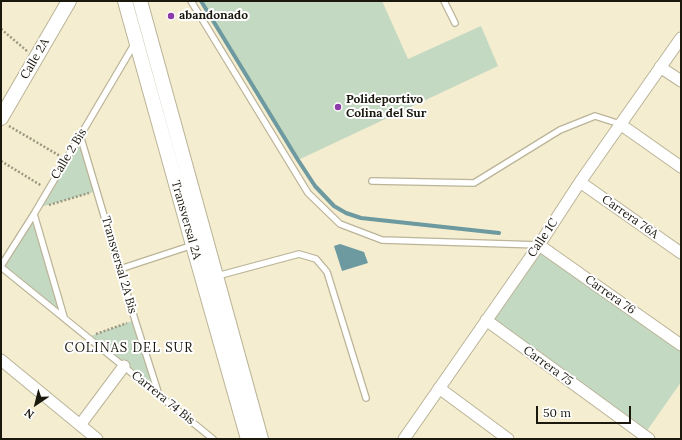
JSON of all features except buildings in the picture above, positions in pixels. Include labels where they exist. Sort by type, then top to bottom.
[{"type":"street","name":"Calle 2A","points":[[4,121],[36,58],[70,1]]},
{"type":"street","name":"Transversal 2A","points":[[125,1],[193,245],[210,278],[261,439]]},
{"type":"street","name":"Transversal 2A","points":[[140,1],[210,278],[248,439]]},
{"type":"street","name":"Calle 1C","points":[[404,439],[539,245],[620,124],[681,38]]},
{"type":"street","points":[[660,67],[681,81]]},
{"type":"street","points":[[620,124],[681,167]]},
{"type":"street","name":"Carrera 76A","points":[[580,182],[681,253]]},
{"type":"street","name":"Carrera 76","points":[[539,245],[681,345]]},
{"type":"street","name":"Carrera 75","points":[[486,320],[649,439]]},
{"type":"street","points":[[1,360],[97,439]]},
{"type":"street","points":[[80,425],[124,366]]},
{"type":"street","points":[[439,388],[508,439]]},
{"type":"lane","points":[[191,1],[308,193],[340,224],[382,240],[539,245]]},
{"type":"lane","points":[[444,1],[455,23]]},
{"type":"lane","name":"Calle 2 Bis","points":[[1,266],[66,160],[136,40]]},
{"type":"lane","points":[[372,181],[474,183],[560,130],[595,116],[620,124]]},
{"type":"lane","name":"Transversal 2A Bis","points":[[80,135],[135,320],[160,396]]},
{"type":"lane","points":[[35,211],[64,318]]},
{"type":"lane","points":[[120,269],[193,245]]},
{"type":"lane","points":[[210,278],[299,254],[316,259],[327,272],[366,398]]},
{"type":"lane","name":"Carrera 74 Bis","points":[[1,266],[213,439]]},
{"type":"path","points":[[1,29],[36,58]]},
{"type":"path","points":[[4,121],[66,160]]},
{"type":"path","points":[[1,161],[48,189]]},
{"type":"path","points":[[35,211],[97,191]]},
{"type":"path","points":[[88,337],[135,320]]},
{"type":"green space","name":"Polideportivo Colina del Sur","points":[[201,1],[382,1],[408,59],[481,26],[498,66],[298,160]]},
{"type":"green space","points":[[80,135],[97,191],[37,208]]},
{"type":"green space","points":[[34,214],[64,318],[1,267]]},
{"type":"green space","points":[[539,245],[681,345],[681,382],[644,435],[486,320]]},
{"type":"green space","points":[[135,320],[160,395],[88,337]]},
{"type":"water","points":[[340,244],[364,252],[368,263],[342,271],[334,246]]},
{"type":"waterway","points":[[201,1],[298,160],[315,186],[334,206],[346,213],[361,218],[499,233]]},
{"type":"place","name":"abandonado","points":[[171,16]]},
{"type":"place","name":"Polideportivo Colina del Sur","points":[[338,107]]},
{"type":"district","name":"COLINAS DEL SUR","points":[[129,348]]}]
